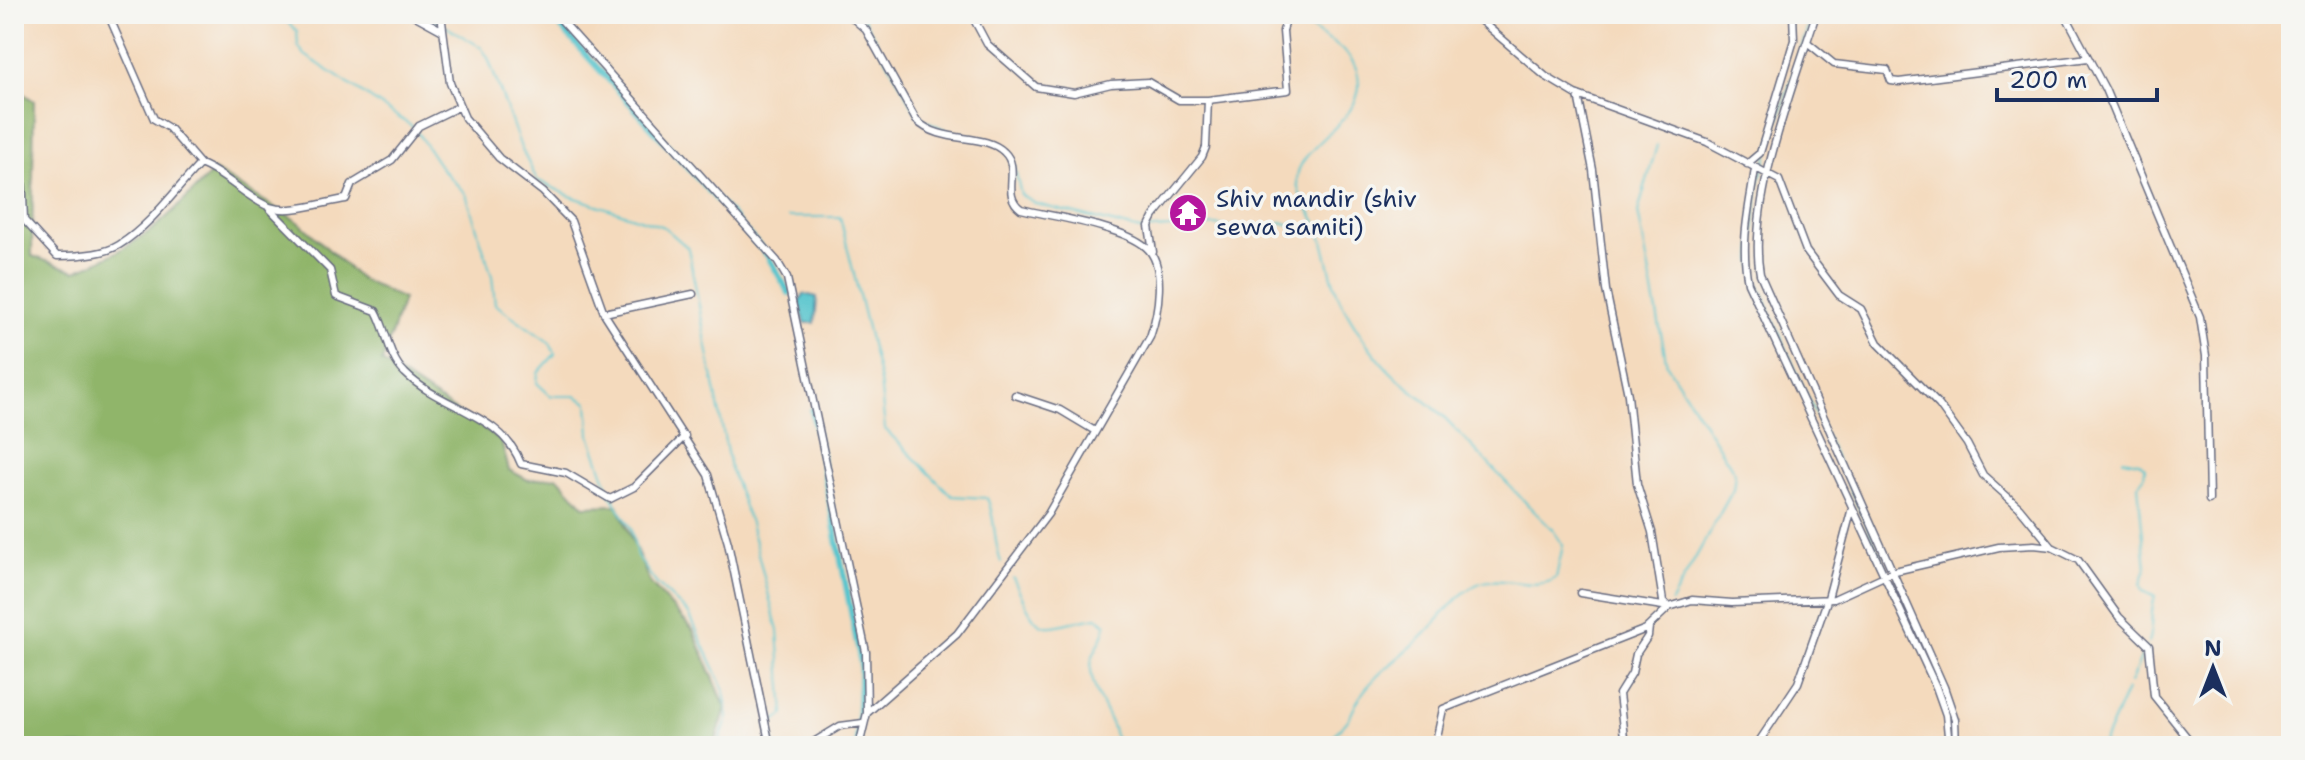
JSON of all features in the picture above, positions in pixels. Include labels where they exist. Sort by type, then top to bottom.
[{"type":"street","points":[[108,14],[154,119],[169,128],[200,164],[218,171],[267,206],[330,270],[336,296],[376,311],[385,327],[392,353],[404,373],[500,431],[514,445],[521,464],[566,473],[610,499],[634,487],[685,436]]},
{"type":"street","points":[[412,14],[442,23],[450,83],[460,106],[499,158],[543,192],[571,221],[604,313],[708,475],[718,505],[770,746]]},
{"type":"street","points":[[556,14],[777,261],[787,278],[863,634],[867,713],[859,746]]},
{"type":"street","points":[[848,14],[866,30],[916,120],[928,132],[984,143],[1004,151],[1012,166],[1010,194],[1013,203],[1021,209],[1127,236],[1147,247],[1155,260]]},
{"type":"street","points":[[971,14],[987,44],[1036,87],[1074,93],[1111,84],[1148,82],[1179,100],[1208,100],[1288,90],[1283,31],[1287,14]]},
{"type":"street","points":[[1473,14],[1545,76],[1578,95],[1707,142],[1779,180],[1806,251],[1839,295],[1861,309],[1878,343],[1913,376],[1957,428],[1983,475],[2019,507],[2052,547],[2078,560],[2119,617],[2149,646],[2154,696],[2194,746]]},
{"type":"street","points":[[1747,164],[1760,153],[1794,40],[1793,14]]},
{"type":"street","points":[[1816,14],[1761,172],[1744,232],[1743,258],[1748,283],[1936,687],[1946,715],[1949,746]]},
{"type":"street","points":[[2065,14],[2105,89],[2200,317],[2206,356],[2209,500]]},
{"type":"street","points":[[1807,42],[1834,64],[1887,70],[1891,81],[1899,82],[2088,58]]},
{"type":"street","points":[[1578,95],[1593,170],[1606,290],[1628,395],[1639,500],[1652,532],[1663,601],[1669,607]]},
{"type":"street","points":[[867,713],[957,634],[1048,514],[1095,431],[1156,321],[1155,260],[1149,226],[1170,192],[1202,157],[1208,100]]},
{"type":"street","points":[[267,206],[280,209],[346,199],[352,184],[392,160],[416,129],[460,106]]},
{"type":"street","points":[[14,125],[21,148],[24,220],[57,256],[82,255],[118,246],[146,222],[200,164]]},
{"type":"street","points":[[1761,172],[1757,248],[1760,274],[1862,508],[1895,571],[1951,703],[1956,746]]},
{"type":"street","points":[[604,313],[693,294]]},
{"type":"street","points":[[1015,395],[1060,410],[1095,431]]},
{"type":"street","points":[[1756,746],[1798,683],[1828,598],[1852,508]]},
{"type":"street","points":[[1580,593],[1669,607],[1692,600],[1732,603],[1840,597],[1895,571],[1999,547],[2052,547]]},
{"type":"street","points":[[1435,746],[1441,715],[1449,706],[1649,627],[1669,607]]},
{"type":"street","points":[[1625,746],[1619,694],[1632,673],[1636,654],[1648,636],[1649,627]]},
{"type":"street","points":[[807,746],[840,726],[863,723]]},
{"type":"green space","points":[[14,87],[34,101],[32,256],[75,271],[98,261],[151,230],[214,170],[300,223],[360,279],[403,299],[382,362],[501,441],[509,470],[528,480],[558,477],[584,506],[618,505],[650,583],[693,630],[726,708],[714,746],[14,746]]},
{"type":"water","points":[[804,294],[817,297],[815,323],[805,323],[799,302]]},
{"type":"water","points":[[2064,739],[2099,744],[2013,746],[2013,745]]},
{"type":"waterway","points":[[278,14],[297,31],[298,46],[305,55],[413,127]]},
{"type":"waterway","points":[[421,14],[439,23]]},
{"type":"waterway","points":[[549,14],[767,255],[789,293]]},
{"type":"waterway","points":[[861,14],[919,117],[948,131],[987,139]]},
{"type":"waterway","points":[[1299,14],[1305,23],[1343,51],[1357,71],[1359,85],[1356,99],[1339,123],[1307,156],[1297,179],[1302,199],[1319,228],[1340,300],[1381,362],[1443,416],[1553,530],[1563,545],[1556,578],[1536,584],[1482,582],[1458,598],[1424,635],[1368,686],[1349,718],[1334,734],[1332,746]]},
{"type":"waterway","points":[[1812,14],[1758,185],[1752,260],[1758,283],[1799,378],[1888,572]]},
{"type":"waterway","points":[[445,26],[481,47],[488,58],[521,148],[537,180],[570,196],[664,227],[688,248],[730,468],[750,523],[778,631],[784,715],[771,723],[774,746]]},
{"type":"waterway","points":[[417,132],[441,168],[466,194],[492,276],[495,304],[550,343],[555,354],[538,373],[537,383],[551,396],[575,396],[588,403],[590,435],[610,493],[631,528],[637,556],[656,583],[689,614],[724,689],[728,717],[720,739],[722,746]]},
{"type":"waterway","points":[[1657,145],[1638,212],[1667,365],[1735,473],[1733,490],[1671,602]]},
{"type":"waterway","points":[[1013,160],[1021,195],[1036,204],[1140,230],[1215,225],[1263,231],[1281,222],[1320,233]]},
{"type":"waterway","points":[[788,217],[840,217],[880,381],[885,429],[952,496],[987,498],[1001,562]]},
{"type":"waterway","points":[[812,410],[861,664],[857,745]]},
{"type":"waterway","points":[[2123,459],[2139,462],[2145,468],[2144,477],[2138,485],[2146,568],[2141,584],[2143,591],[2155,597],[2148,642]]},
{"type":"waterway","points":[[1013,578],[1030,612],[1043,625],[1097,617],[1106,624],[1091,670],[1096,692],[1113,728],[1116,746]]},
{"type":"waterway","points":[[1890,578],[1920,641]]},
{"type":"waterway","points":[[2130,683],[2146,647]]},
{"type":"waterway","points":[[2102,746],[2127,690]]},
{"type":"place","name":"Shiv mandir (shiv sewa samiti)","points":[[1188,213]]}]
